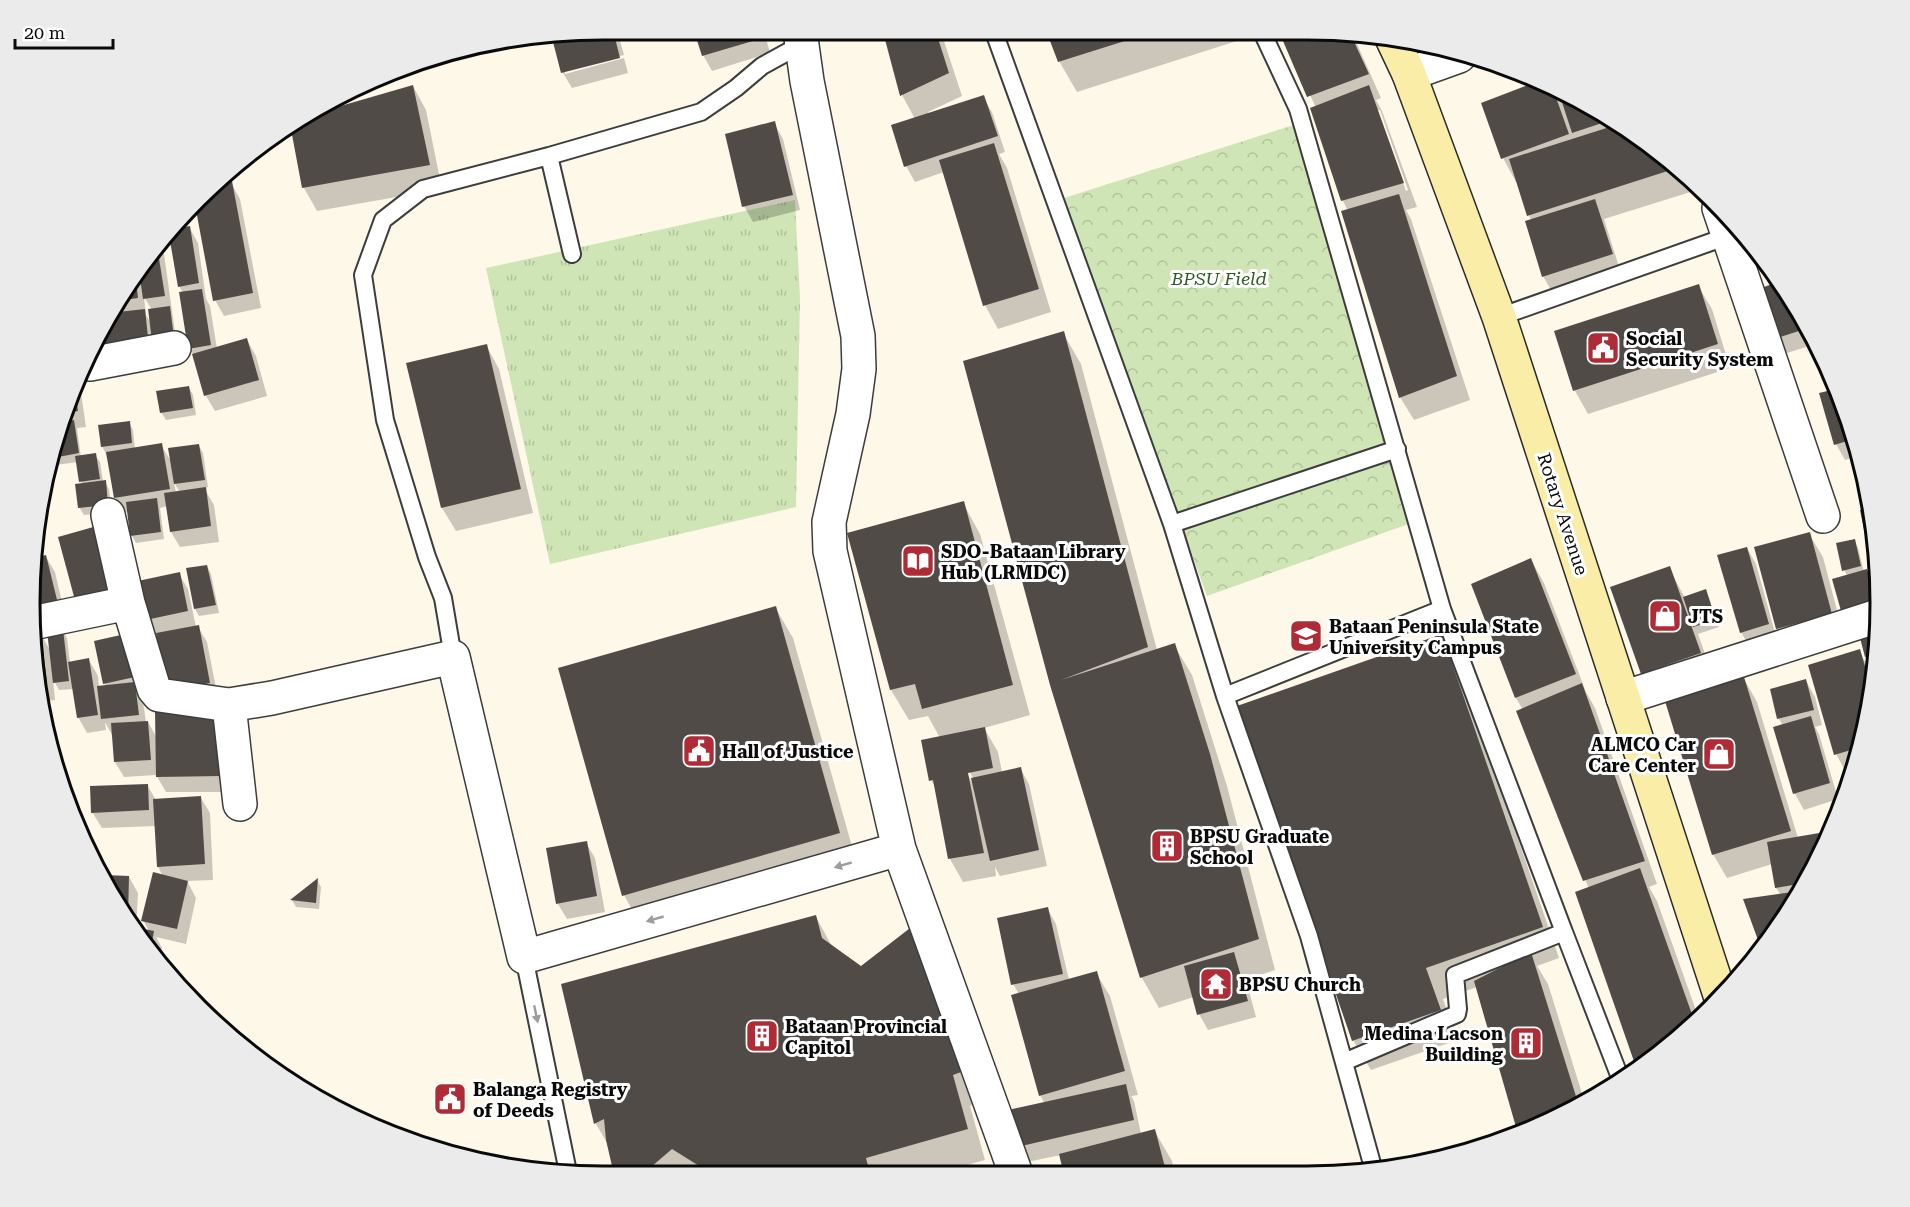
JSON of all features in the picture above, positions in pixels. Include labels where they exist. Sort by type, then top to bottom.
[{"type":"main road","name":"Rotary Avenue","points":[[1397,48],[1409,74],[1499,317],[1718,988]]},
{"type":"street","points":[[801,40],[858,336],[860,369],[853,414],[829,522],[830,551],[899,849],[1013,1166]]},
{"type":"street","points":[[1409,74],[1450,59]]},
{"type":"street","points":[[1726,228],[1822,516]]},
{"type":"street","points":[[95,363],[174,348]]},
{"type":"street","points":[[108,515],[128,603],[154,689],[159,695],[229,705],[272,698],[453,657],[524,957],[899,849]]},
{"type":"street","points":[[41,621],[128,603]]},
{"type":"street","points":[[1623,698],[1869,619]]},
{"type":"street","points":[[229,705],[240,804]]},
{"type":"lane","points":[[453,657],[443,598],[427,557],[385,420],[363,275],[383,220],[423,189],[549,156],[701,111],[736,88],[798,40]]},
{"type":"lane","points":[[997,40],[1172,524],[1225,696],[1309,936],[1372,1163]]},
{"type":"lane","points":[[1266,40],[1298,109],[1442,609],[1618,1073]]},
{"type":"lane","points":[[549,156],[572,255]]},
{"type":"lane","points":[[1499,317],[1722,223]]},
{"type":"lane","points":[[1172,524],[1397,449]]},
{"type":"lane","points":[[1225,696],[1442,609]]},
{"type":"lane","points":[[1344,1062],[1456,1014],[1458,1009],[1455,975],[1564,932]]},
{"type":"lane","points":[[524,957],[567,1165]]},
{"type":"green space","name":"BPSU Field","points":[[1297,124],[1417,521],[1207,596],[1064,198]]},
{"type":"green space","points":[[795,200],[800,298],[796,507],[550,564],[486,268]]},
{"type":"building","points":[[616,40],[620,58],[561,73],[553,43]]},
{"type":"building","points":[[697,40],[756,40],[702,56]]},
{"type":"building","points":[[885,40],[939,40],[949,73],[900,96]]},
{"type":"building","points":[[1050,40],[1128,40],[1058,62]]},
{"type":"building","points":[[1283,40],[1355,43],[1369,74],[1307,97]]},
{"type":"building","points":[[413,85],[430,165],[302,188],[292,134],[341,106]]},
{"type":"building","points":[[1369,85],[1404,183],[1341,201],[1310,108]]},
{"type":"building","points":[[1527,85],[1557,99],[1569,134],[1501,159],[1481,103]]},
{"type":"building","points":[[984,95],[998,136],[904,167],[891,125]]},
{"type":"building","points":[[1562,102],[1600,124],[1572,133]]},
{"type":"building","points":[[775,121],[793,195],[742,207],[725,134]]},
{"type":"building","points":[[1607,128],[1667,171],[1527,216],[1509,159]]},
{"type":"building","points":[[994,143],[1039,289],[983,306],[939,160]]},
{"type":"building","points":[[230,181],[253,293],[213,301],[197,214]]},
{"type":"building","points":[[1399,194],[1457,376],[1399,398],[1341,211]]},
{"type":"building","points":[[1595,199],[1613,254],[1542,277],[1525,221]]},
{"type":"building","points":[[190,226],[199,283],[178,287],[171,244],[185,227]]},
{"type":"building","points":[[159,258],[165,296],[143,299],[141,283]]},
{"type":"building","points":[[1699,284],[1718,344],[1573,391],[1554,331]]},
{"type":"building","points":[[1770,285],[1799,331],[1777,338],[1761,288]]},
{"type":"building","points":[[137,288],[138,298],[130,299]]},
{"type":"building","points":[[202,289],[211,345],[188,349],[179,292]]},
{"type":"building","points":[[170,306],[175,346],[153,349],[148,309]]},
{"type":"building","points":[[145,309],[149,347],[103,347],[122,312]]},
{"type":"building","points":[[1064,331],[1148,647],[1061,680],[1175,643],[1210,754],[1259,939],[1140,978],[1050,685],[963,361]]},
{"type":"building","points":[[247,338],[259,380],[204,396],[192,354]]},
{"type":"building","points":[[487,344],[521,489],[441,508],[406,363]]},
{"type":"building","points":[[189,386],[193,408],[160,413],[156,391]]},
{"type":"building","points":[[1828,391],[1845,442],[1834,445],[1819,393]]},
{"type":"building","points":[[74,420],[79,453],[60,457],[70,423]]},
{"type":"building","points":[[130,421],[132,443],[101,447],[98,425]]},
{"type":"building","points":[[162,443],[170,489],[114,498],[106,452]]},
{"type":"building","points":[[199,444],[205,480],[174,484],[168,448]]},
{"type":"building","points":[[96,453],[100,479],[79,482],[75,456]]},
{"type":"building","points":[[106,480],[108,505],[78,508],[75,484]]},
{"type":"building","points":[[206,487],[211,526],[170,532],[164,493]]},
{"type":"building","points":[[157,498],[161,532],[130,536],[126,502]]},
{"type":"building","points":[[964,501],[1013,685],[922,709],[915,684],[890,690],[847,533]]},
{"type":"building","points":[[1860,510],[1862,510],[1866,537]]},
{"type":"building","points":[[104,524],[123,591],[76,604],[58,537]]},
{"type":"building","points":[[1810,532],[1832,614],[1776,629],[1754,547]]},
{"type":"building","points":[[1855,539],[1861,566],[1842,571],[1836,543]]},
{"type":"building","points":[[1747,547],[1769,624],[1740,633],[1717,555]]},
{"type":"building","points":[[46,555],[59,608],[40,613],[40,604],[43,556]]},
{"type":"building","points":[[1531,558],[1576,674],[1515,698],[1471,584]]},
{"type":"building","points":[[207,565],[216,605],[194,609],[186,568]]},
{"type":"building","points":[[1670,566],[1701,653],[1641,674],[1610,587]]},
{"type":"building","points":[[1867,569],[1870,610],[1843,618],[1832,579]]},
{"type":"building","points":[[180,572],[188,611],[141,621],[133,582]]},
{"type":"building","points":[[1706,589],[1716,620],[1693,627],[1683,597]]},
{"type":"building","name":"Hall of Justice","points":[[776,606],[840,833],[622,896],[558,668]]},
{"type":"building","points":[[199,625],[210,683],[168,691],[156,633]]},
{"type":"building","points":[[63,629],[69,681],[53,683],[47,631]]},
{"type":"building","points":[[134,632],[144,675],[103,684],[94,641]]},
{"type":"building","points":[[1868,632],[1865,657],[1859,634]]},
{"type":"building","points":[[1442,634],[1543,927],[1426,968],[1441,1010],[1352,1041],[1237,706]]},
{"type":"building","points":[[42,640],[47,684],[45,677]]},
{"type":"building","points":[[1860,649],[1866,669],[1865,677],[1850,750],[1834,755],[1808,665]]},
{"type":"building","points":[[89,658],[98,715],[77,718],[68,662]]},
{"type":"building","points":[[1744,677],[1791,831],[1712,855],[1665,701]]},
{"type":"building","points":[[1806,679],[1814,710],[1777,719],[1770,689]]},
{"type":"building","points":[[135,682],[139,715],[101,719],[97,686]]},
{"type":"building","points":[[1582,683],[1645,861],[1583,881],[1516,711]]},
{"type":"building","points":[[222,709],[222,776],[156,777],[155,710]]},
{"type":"building","points":[[1811,716],[1830,783],[1793,794],[1773,727]]},
{"type":"building","points":[[148,721],[151,760],[114,762],[111,723]]},
{"type":"building","points":[[985,727],[993,768],[968,773],[984,853],[948,859],[933,780],[929,781],[921,740]]},
{"type":"building","points":[[1021,767],[1039,850],[990,861],[971,778]]},
{"type":"building","points":[[148,784],[149,810],[91,813],[90,786]]},
{"type":"building","points":[[201,796],[205,864],[157,867],[153,799]]},
{"type":"building","points":[[1821,833],[1794,885],[1775,888],[1767,842]]},
{"type":"building","points":[[587,841],[597,896],[556,904],[546,848]]},
{"type":"building","points":[[1640,868],[1692,1014],[1634,1061],[1575,892]]},
{"type":"building","points":[[153,872],[188,881],[177,929],[141,921]]},
{"type":"building","points":[[111,875],[129,876],[128,905]]},
{"type":"building","points":[[318,878],[316,903],[290,900]]},
{"type":"building","points":[[1789,892],[1758,939],[1743,899]]},
{"type":"building","points":[[1048,907],[1063,974],[1011,985],[997,918]]},
{"type":"building","name":"Bataan Provincial Capitol","points":[[816,915],[822,938],[861,966],[914,925],[935,988],[934,1000],[940,997],[961,1072],[953,1075],[968,1129],[866,1158],[868,1166],[699,1166],[672,1149],[652,1166],[612,1166],[604,1119],[594,1124],[561,984]]},
{"type":"building","points":[[145,929],[154,931],[152,940]]},
{"type":"building","name":"BPSU Church","points":[[1234,952],[1248,1001],[1197,1015],[1184,966]]},
{"type":"building","name":"Medina Lacson Building","points":[[1531,952],[1576,1097],[1516,1126],[1474,981]]},
{"type":"building","points":[[1097,971],[1125,1071],[1039,1096],[1011,995]]},
{"type":"building","points":[[1126,1084],[1134,1120],[1017,1147],[1008,1110]]},
{"type":"building","points":[[1155,1129],[1165,1166],[1062,1166],[1059,1154]]},
{"type":"place","name":"Social Security System","points":[[1603,348]]},
{"type":"place","name":"SDO-Bataan Library Hub (LRMDC)","points":[[918,561]]},
{"type":"place","name":"JTS","points":[[1665,616]]},
{"type":"place","name":"Bataan Peninsula State University Campus","points":[[1306,636]]},
{"type":"place","name":"Hall of Justice","points":[[699,751]]},
{"type":"place","name":"ALMCO Car Care Center","points":[[1719,754]]},
{"type":"place","name":"BPSU Graduate School","points":[[1167,846]]},
{"type":"place","name":"BPSU Church","points":[[1216,984]]},
{"type":"place","name":"Bataan Provincial Capitol","points":[[762,1036]]},
{"type":"place","name":"Medina Lacson Building","points":[[1526,1043]]},
{"type":"place","name":"Balanga Registry of Deeds","points":[[450,1099]]}]
